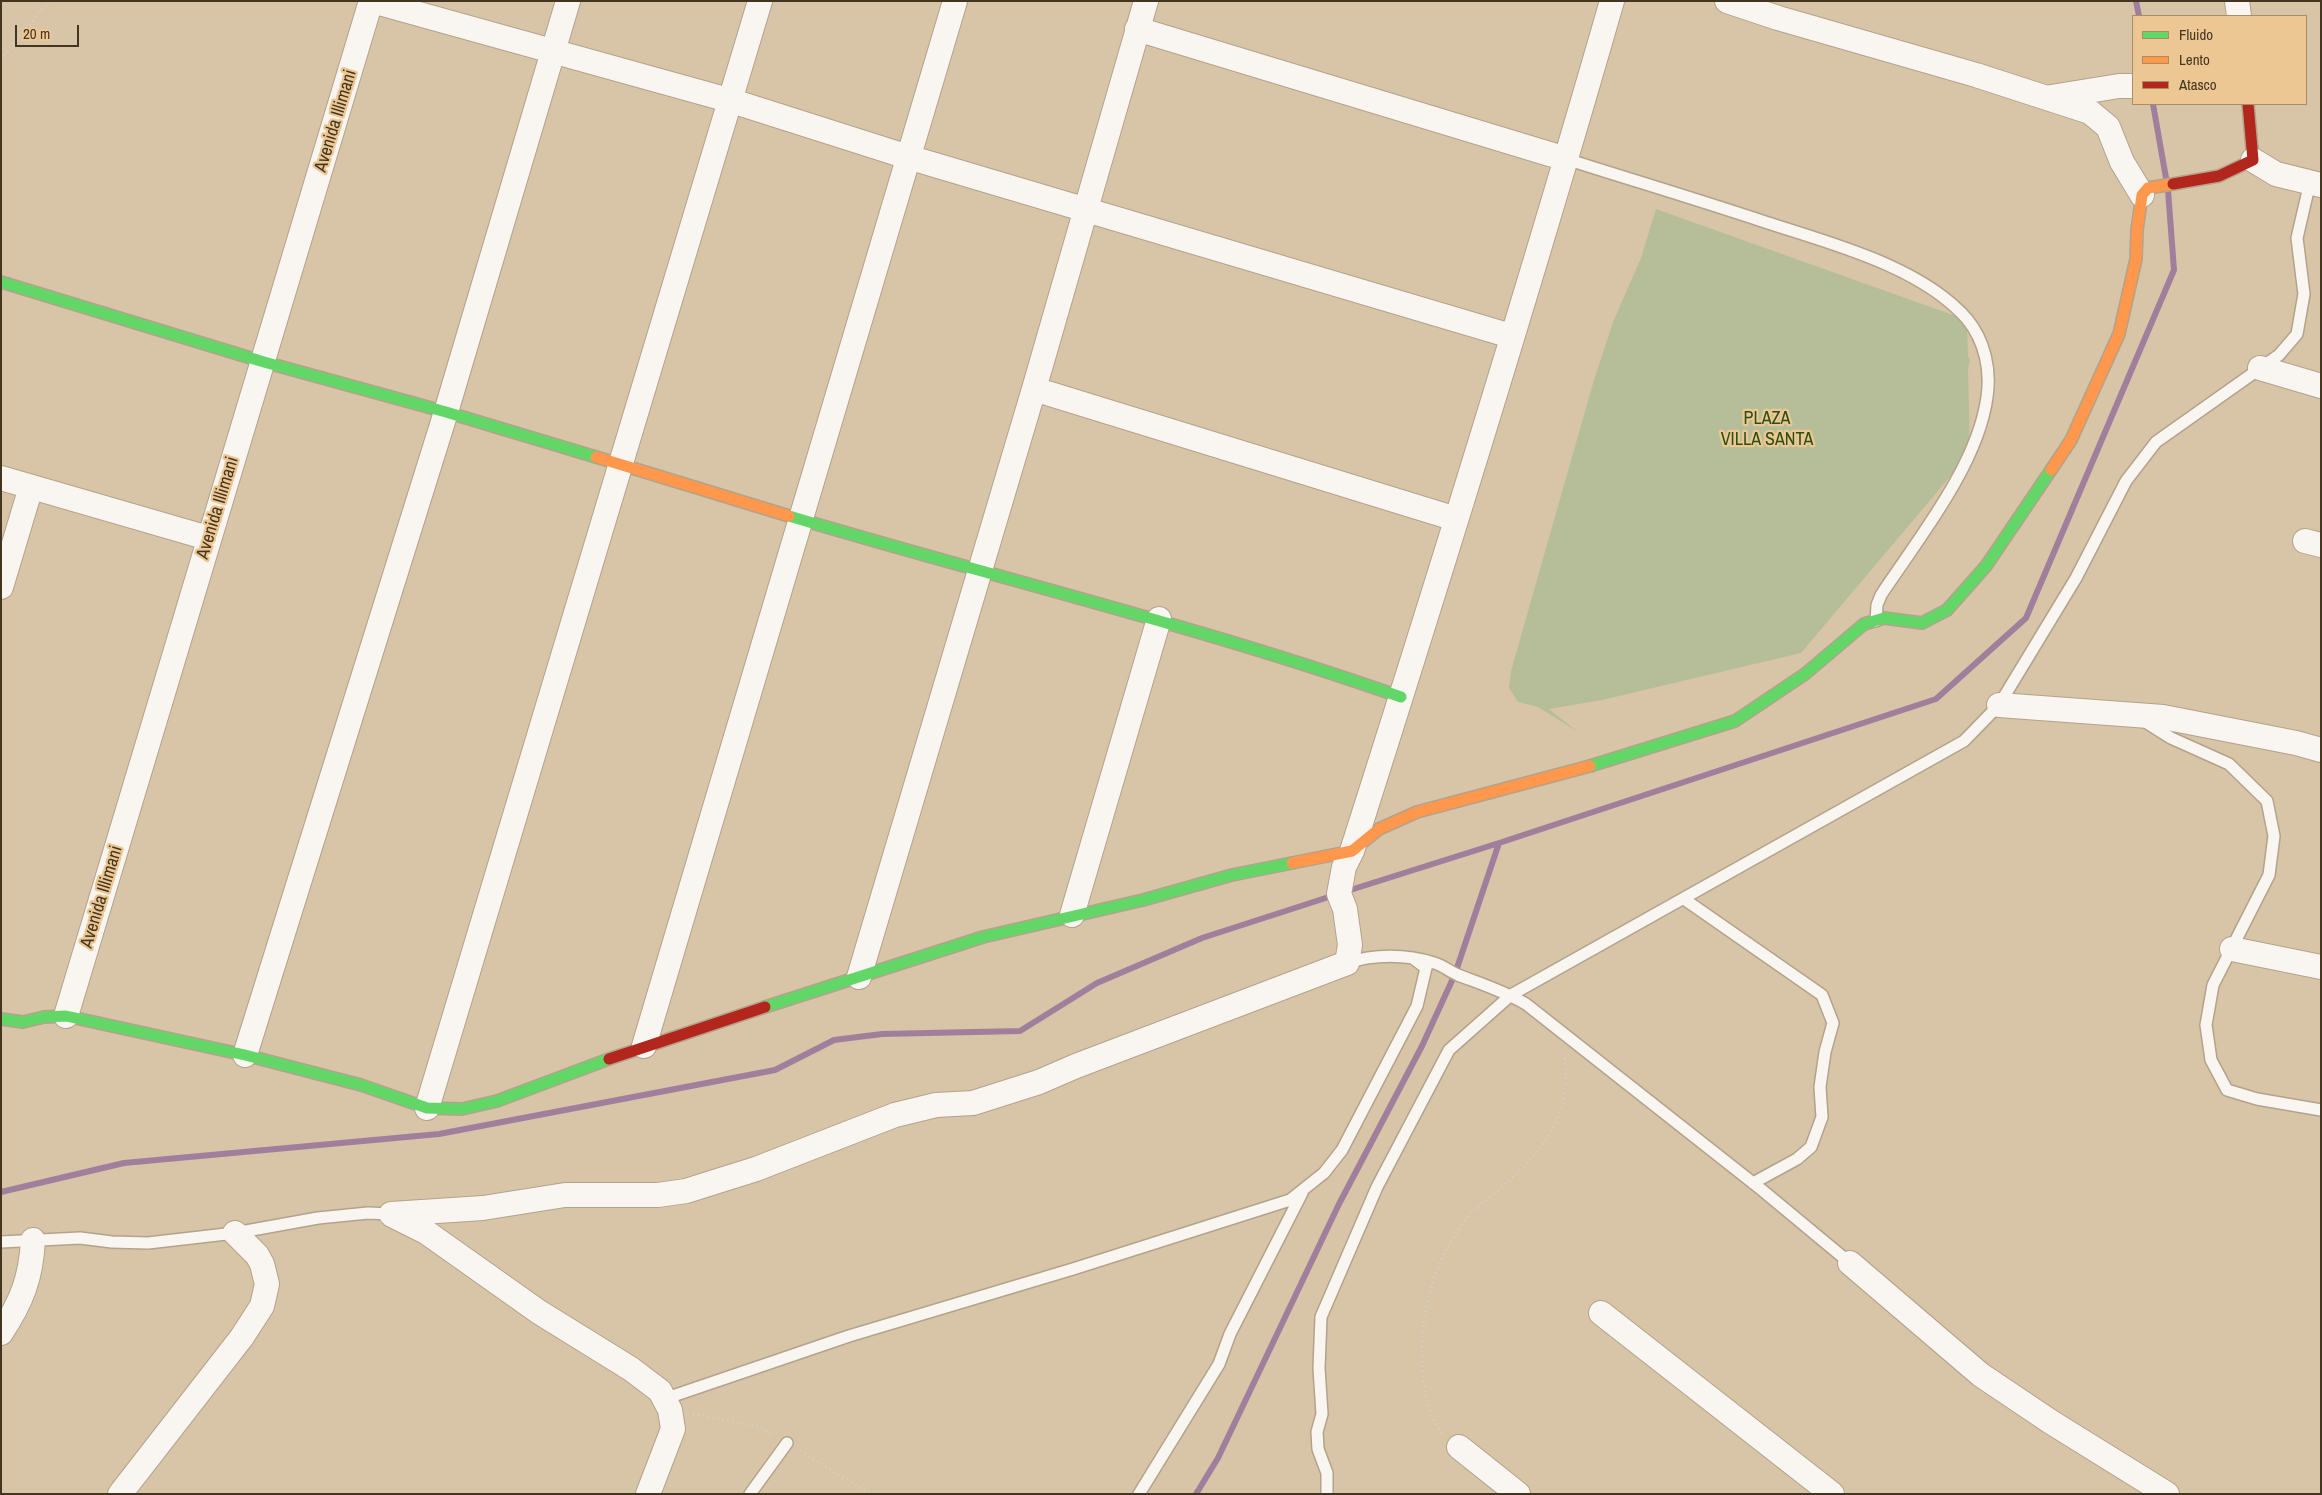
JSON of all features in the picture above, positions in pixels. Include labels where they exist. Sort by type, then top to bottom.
[{"type":"street","points":[[372,1],[732,101],[908,158],[1511,336]]},
{"type":"street","name":"Avenida Illimani","points":[[66,1016],[208,538],[264,362],[372,1]]},
{"type":"street","points":[[246,1055],[446,412],[568,1]]},
{"type":"street","points":[[427,1108],[732,101],[760,1]]},
{"type":"street","points":[[644,1046],[955,1]]},
{"type":"street","points":[[859,977],[979,569],[1034,390],[1084,210],[1146,1]]},
{"type":"street","points":[[391,1214],[509,1205],[565,1195],[658,1195],[686,1191],[756,1169],[894,1114],[936,1105],[973,1103],[1039,1082],[1076,1066],[1346,963],[1350,946],[1345,909],[1339,894],[1344,867],[1352,851],[1401,697],[1566,159],[1612,1]]},
{"type":"street","points":[[1727,1],[2090,112],[2108,127],[2122,162],[2142,194]]},
{"type":"street","points":[[2237,1],[2239,15]]},
{"type":"street","points":[[1137,29],[1566,159]]},
{"type":"street","points":[[2046,98],[2119,86],[2132,86]]},
{"type":"street","points":[[2248,105],[2253,160]]},
{"type":"street","points":[[1,1018],[23,1022],[44,1016],[66,1016],[246,1055],[361,1085],[427,1108],[462,1109],[497,1101],[644,1046],[983,937],[1072,915],[1144,900],[1232,875],[1352,851],[1378,829],[1417,812],[1619,758],[1735,721],[1806,674],[1864,624],[1884,618],[1922,623],[1947,610],[1986,566],[2071,440],[2119,334],[2136,259],[2137,230],[2142,194],[2148,188],[2219,176],[2253,160]]},
{"type":"street","points":[[2253,160],[2276,174],[2315,183]]},
{"type":"street","points":[[1,282],[264,362],[446,412],[800,519],[1305,663],[1401,697]]},
{"type":"street","points":[[2260,368],[2321,386]]},
{"type":"street","points":[[1034,390],[1456,519]]},
{"type":"street","points":[[1,478],[208,538]]},
{"type":"street","points":[[1,587],[31,487]]},
{"type":"street","points":[[1072,915],[1158,620]]},
{"type":"street","points":[[1999,705],[2163,717],[2296,743],[2321,750]]},
{"type":"street","points":[[2232,949],[2321,967]]},
{"type":"street","points":[[391,1214],[426,1232],[539,1312],[631,1369],[660,1392],[670,1410],[673,1428],[648,1494]]},
{"type":"street","points":[[120,1494],[242,1337],[262,1306],[266,1284],[264,1269],[257,1255],[235,1233]]},
{"type":"street","points":[[1,1333],[18,1308],[25,1290],[30,1272],[33,1240]]},
{"type":"street","points":[[1850,1263],[1981,1375],[2051,1422],[2167,1494]]},
{"type":"street","points":[[1602,1313],[1832,1494]]},
{"type":"street","points":[[1459,1447],[1518,1494]]},
{"type":"lane","points":[[1566,159],[1824,241],[1883,262],[1957,309],[1975,331],[1986,359],[1988,375],[1987,397],[1978,436],[1941,505],[1881,595],[1877,606],[1876,621]]},
{"type":"lane","points":[[1327,1494],[1328,1474],[1318,1449],[1317,1432],[1322,1414],[1319,1368],[1321,1317],[1377,1187],[1449,1050],[1511,995],[1964,741],[1999,705],[2076,578],[2126,482],[2156,442],[2279,355],[2296,334],[2304,294],[2297,238],[2315,183]]},
{"type":"lane","points":[[2134,715],[2171,738],[2229,764],[2267,801],[2274,836],[2269,875],[2212,985],[2206,1025],[2211,1060],[2228,1090],[2257,1099],[2321,1110]]},
{"type":"lane","points":[[1684,899],[1822,995],[1833,1023],[1825,1052],[1820,1087],[1822,1117],[1811,1148],[1797,1159],[1753,1183]]},
{"type":"lane","points":[[1346,963],[1366,957],[1414,959],[1436,963],[1455,974],[1511,995],[1561,1031],[1753,1183],[1850,1263]]},
{"type":"lane","points":[[664,1400],[849,1336],[1290,1200],[1324,1173],[1342,1150],[1417,1006],[1426,968],[1414,959]]},
{"type":"lane","points":[[1139,1494],[1219,1364],[1230,1334],[1302,1192]]},
{"type":"lane","points":[[1,1242],[80,1238],[112,1242],[148,1243],[235,1233],[318,1218],[368,1213],[391,1214]]},
{"type":"lane","points":[[750,1494],[787,1443]]},
{"type":"path","points":[[1,60],[49,1]]},
{"type":"path","points":[[1459,1447],[1450,1442],[1437,1427],[1425,1388],[1422,1332],[1429,1290],[1462,1224],[1474,1210],[1502,1188],[1544,1146],[1553,1131],[1563,1098],[1566,1079],[1561,1031]]},
{"type":"green space","name":"PLAZA VILLA SANTA","points":[[1656,209],[1967,320],[1968,356],[1970,360],[1968,369],[1970,453],[1801,653],[1602,700],[1549,709],[1578,732],[1538,707],[1518,702],[1509,688],[1511,671],[1594,380],[1613,322],[1641,258]]},
{"type":"waterway","points":[[2136,1],[2139,15]]},
{"type":"waterway","points":[[2153,105],[2166,178]]},
{"type":"waterway","points":[[1196,1494],[1218,1458],[1339,1204],[1422,1046],[1455,974],[1499,843],[1936,699],[2026,618],[2174,270],[2168,190]]},
{"type":"waterway","points":[[1344,892],[1499,843]]},
{"type":"waterway","points":[[1,1192],[124,1163],[439,1134],[775,1070],[834,1040],[882,1034],[1020,1031],[1097,983],[1202,938],[1335,895]]},
{"type":"traffic: fast","points":[[1,282],[264,362],[446,412],[596,457]]},
{"type":"traffic: fast","points":[[1590,766],[1735,721],[1805,674],[1864,624],[1884,618],[1922,623],[1947,610],[1986,566],[2051,470]]},
{"type":"traffic: fast","points":[[789,516],[1249,647],[1401,697]]},
{"type":"traffic: fast","points":[[765,1007],[983,937],[1143,900],[1232,875],[1292,863]]},
{"type":"traffic: fast","points":[[1,1019],[23,1022],[44,1017],[66,1016],[245,1055],[361,1085],[427,1108],[462,1109],[497,1101],[609,1059]]},
{"type":"traffic: slow","points":[[2051,470],[2071,440],[2119,334],[2136,259],[2137,230],[2142,195],[2148,188],[2173,184]]},
{"type":"traffic: slow","points":[[596,457],[789,516]]},
{"type":"traffic: slow","points":[[1292,863],[1352,851],[1379,829],[1417,812],[1590,766]]},
{"type":"traffic: jam","points":[[2173,184],[2219,176],[2253,160],[2248,105]]},
{"type":"traffic: jam","points":[[609,1059],[765,1007]]}]
